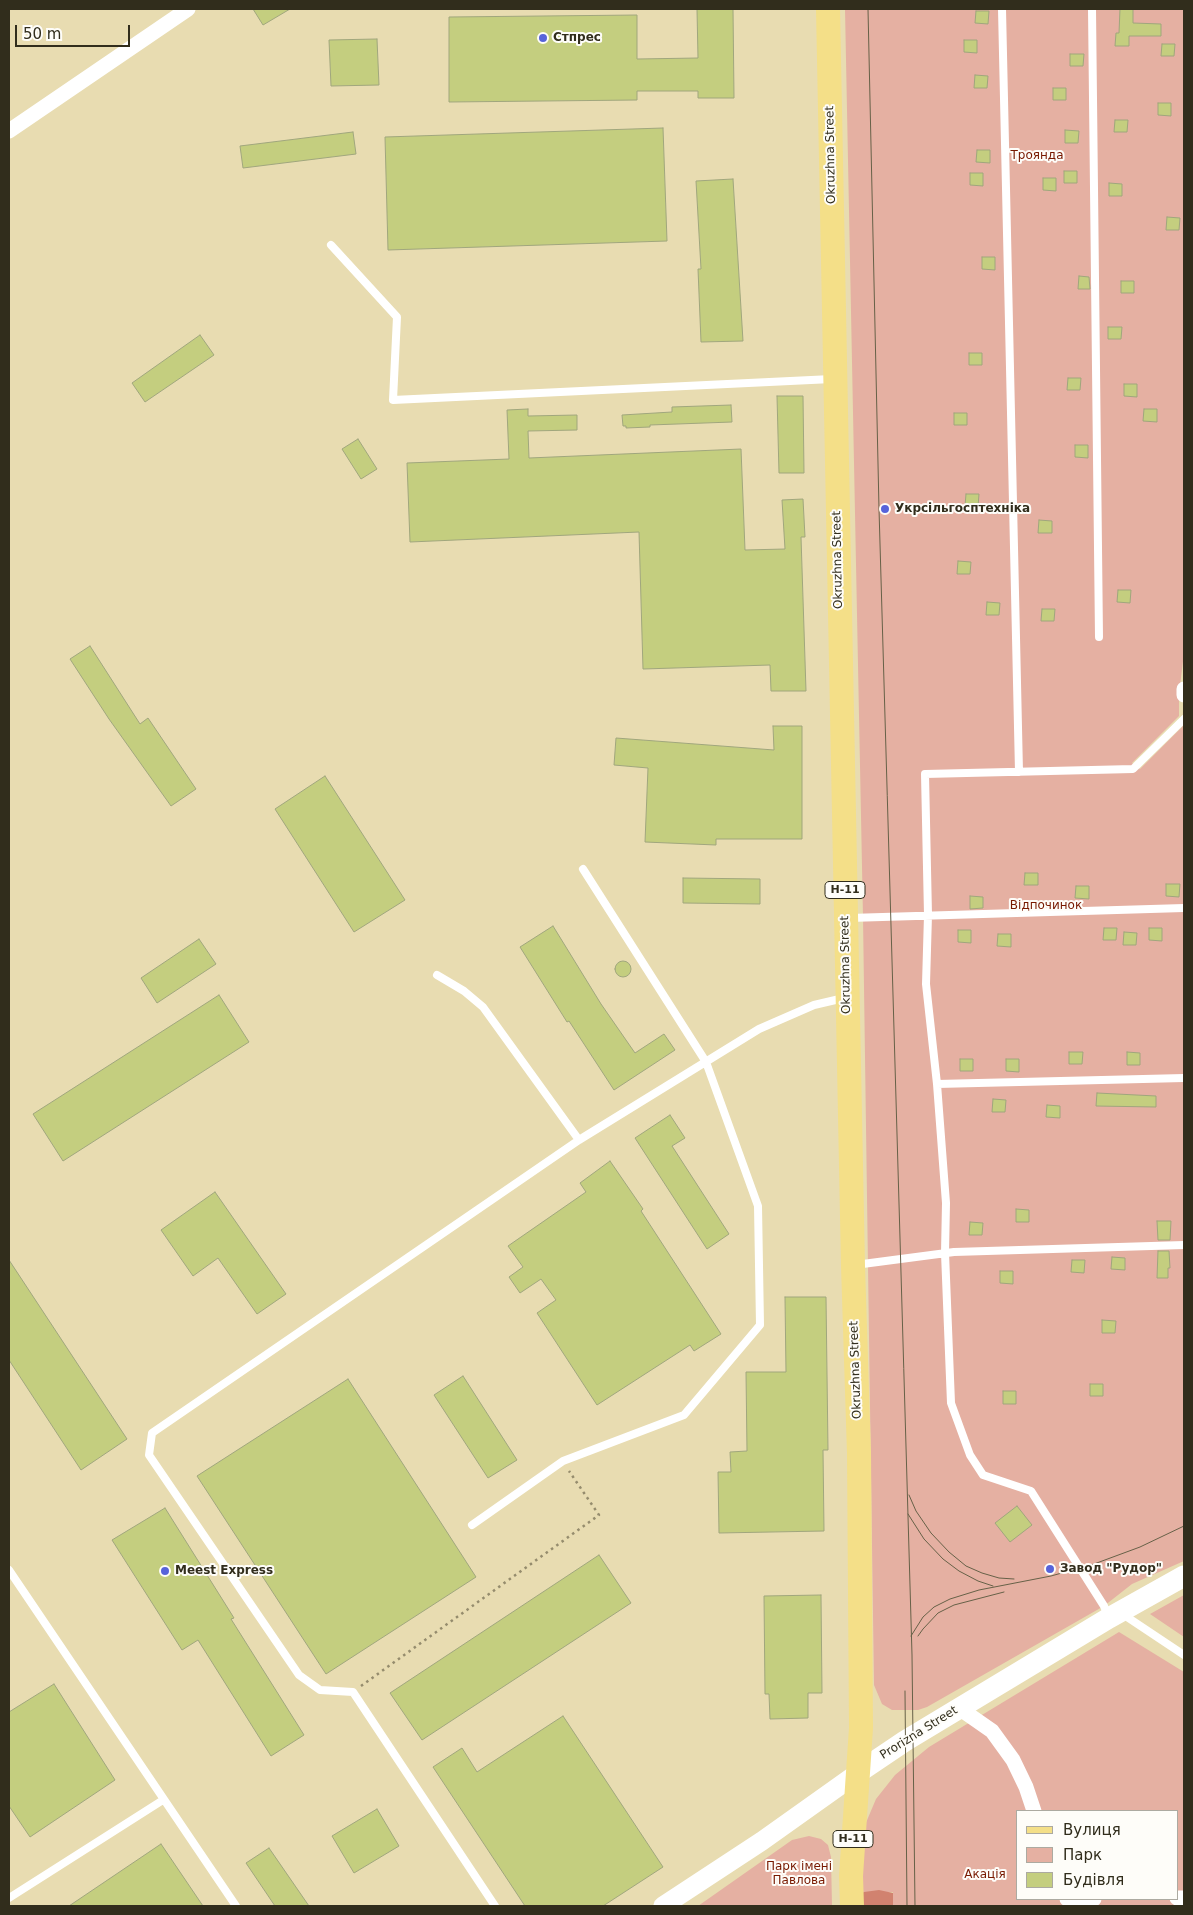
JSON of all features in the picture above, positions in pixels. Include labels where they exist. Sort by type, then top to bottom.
[{"type":"main road","name":"Okruzhna Street","points":[[828,9],[852,1266],[859,1453],[862,1704],[859,1772]]},
{"type":"main road","name":"Prorizna Street","points":[[859,1772],[960,1708],[1114,1615],[1184,1576]]},
{"type":"main road","name":"Н-11","points":[[852,1906],[851,1876],[859,1772]]},
{"type":"street","points":[[9,130],[188,9]]},
{"type":"street","points":[[1184,689],[1184,695]]},
{"type":"street","points":[[960,1708],[992,1731],[1008,1753],[1026,1787],[1034,1810]]},
{"type":"street","name":"Prorizna Street","points":[[663,1906],[762,1841],[859,1772]]},
{"type":"street","points":[[1067,1902],[1085,1900]]},
{"type":"lane","points":[[1002,9],[1019,772]]},
{"type":"lane","points":[[1092,9],[1099,637]]},
{"type":"lane","points":[[331,245],[397,317],[393,400],[835,379]]},
{"type":"lane","points":[[1184,719],[1133,770],[925,774],[928,915],[926,984],[937,1084],[946,1203],[951,1403],[970,1455],[983,1475],[1032,1491],[1104,1606],[1114,1615],[1184,1655]]},
{"type":"lane","points":[[472,1524],[563,1461],[684,1415],[760,1325],[758,1206],[706,1062],[583,869]]},
{"type":"lane","points":[[846,918],[1184,908]]},
{"type":"lane","points":[[437,975],[464,991],[483,1007],[579,1140]]},
{"type":"lane","points":[[495,1906],[353,1692],[320,1690],[299,1674],[149,1455],[152,1433],[579,1140],[759,1029],[814,1005],[847,997]]},
{"type":"lane","points":[[937,1084],[1184,1078]]},
{"type":"lane","points":[[852,1266],[946,1253],[1184,1245]]},
{"type":"lane","points":[[9,1570],[236,1906]]},
{"type":"lane","points":[[9,1898],[163,1800]]},
{"type":"path","points":[[353,1692],[599,1515],[563,1461]]},
{"type":"green space","points":[[845,9],[1184,9],[1184,653],[1179,694],[1179,716],[1132,763],[1140,769],[1184,725],[1184,1561],[1132,1584],[1104,1606],[927,1707],[918,1710],[892,1710],[882,1704],[874,1685],[863,917]]},
{"type":"green space","points":[[1184,1595],[1184,1637],[1150,1614]]},
{"type":"green space","name":"Акація","points":[[1119,1632],[1184,1672],[1184,1906],[893,1906],[893,1892],[860,1894],[865,1825],[876,1799],[895,1775],[929,1747]]},
{"type":"green space","name":"Парк імені Павлова","points":[[809,1836],[821,1839],[828,1845],[831,1857],[832,1906],[698,1906],[792,1840]]},
{"type":"shaded area","points":[[879,1890],[893,1893],[893,1906],[861,1906],[860,1894]]},
{"type":"building","points":[[253,9],[290,9],[263,25]]},
{"type":"building","name":"Стпрес","points":[[697,9],[733,9],[734,98],[698,98],[698,91],[637,91],[637,100],[449,102],[449,17],[637,15],[637,59],[698,58]]},
{"type":"building","points":[[1120,9],[1133,9],[1133,23],[1161,24],[1161,36],[1129,36],[1129,46],[1115,46],[1116,33],[1119,33]]},
{"type":"building","points":[[976,11],[989,11],[988,24],[975,23]]},
{"type":"building","points":[[377,39],[379,85],[331,86],[329,40]]},
{"type":"building","points":[[964,40],[977,40],[977,53],[964,52]]},
{"type":"building","points":[[1162,44],[1175,44],[1174,56],[1161,56]]},
{"type":"building","points":[[1070,54],[1084,54],[1083,66],[1070,66]]},
{"type":"building","points":[[975,75],[988,76],[987,88],[974,88]]},
{"type":"building","points":[[1053,88],[1066,88],[1066,100],[1053,100]]},
{"type":"building","points":[[1158,103],[1171,103],[1171,116],[1158,115]]},
{"type":"building","points":[[1115,120],[1128,120],[1127,132],[1114,132]]},
{"type":"building","points":[[663,128],[667,241],[388,250],[385,137]]},
{"type":"building","points":[[1065,130],[1079,131],[1078,143],[1065,143]]},
{"type":"building","points":[[353,132],[356,154],[243,168],[240,146]]},
{"type":"building","points":[[977,150],[990,150],[990,163],[976,162]]},
{"type":"building","points":[[1064,171],[1077,171],[1077,183],[1064,183]]},
{"type":"building","points":[[970,173],[983,173],[983,186],[970,185]]},
{"type":"building","points":[[1043,178],[1056,178],[1056,191],[1043,190]]},
{"type":"building","points":[[733,179],[743,341],[701,342],[698,269],[701,269],[696,181]]},
{"type":"building","points":[[1109,183],[1122,184],[1122,196],[1109,196]]},
{"type":"building","points":[[1167,217],[1180,218],[1179,230],[1166,230]]},
{"type":"building","points":[[982,257],[995,257],[995,270],[982,269]]},
{"type":"building","points":[[1079,276],[1089,277],[1090,289],[1078,289]]},
{"type":"building","points":[[1121,281],[1134,281],[1134,293],[1121,293]]},
{"type":"building","points":[[1108,327],[1122,327],[1121,339],[1108,339]]},
{"type":"building","points":[[200,335],[214,355],[145,402],[132,383]]},
{"type":"building","points":[[969,353],[982,353],[982,365],[969,365]]},
{"type":"building","points":[[1068,378],[1081,378],[1080,390],[1067,390]]},
{"type":"building","points":[[1124,384],[1137,384],[1137,397],[1124,396]]},
{"type":"building","points":[[777,396],[803,396],[804,473],[779,473]]},
{"type":"building","points":[[731,405],[732,422],[650,425],[650,427],[626,428],[626,426],[623,426],[622,415],[672,412],[672,407]]},
{"type":"building","points":[[528,409],[528,416],[577,415],[577,430],[528,431],[529,458],[741,449],[745,550],[785,549],[782,500],[803,499],[805,537],[801,537],[806,691],[771,691],[770,665],[643,669],[639,532],[410,542],[407,463],[509,459],[507,410]]},
{"type":"building","points":[[1144,409],[1157,409],[1157,422],[1143,421]]},
{"type":"building","points":[[954,413],[967,413],[967,425],[954,425]]},
{"type":"building","points":[[358,439],[377,469],[361,479],[342,449]]},
{"type":"building","points":[[1075,445],[1088,445],[1088,458],[1075,457]]},
{"type":"building","points":[[966,494],[979,494],[978,507],[965,506]]},
{"type":"building","points":[[1039,520],[1052,521],[1052,533],[1038,533]]},
{"type":"building","points":[[958,561],[971,562],[970,574],[957,574]]},
{"type":"building","points":[[1118,590],[1131,590],[1130,603],[1117,602]]},
{"type":"building","points":[[987,602],[1000,603],[999,615],[986,615]]},
{"type":"building","points":[[1042,609],[1055,609],[1054,621],[1041,621]]},
{"type":"building","points":[[90,646],[140,724],[148,718],[196,789],[171,806],[109,719],[70,659]]},
{"type":"building","points":[[773,726],[802,726],[802,839],[716,839],[716,845],[645,842],[648,768],[614,765],[616,738],[774,750]]},
{"type":"building","points":[[325,776],[405,900],[354,932],[275,809]]},
{"type":"building","points":[[1025,873],[1038,873],[1038,885],[1024,885]]},
{"type":"building","points":[[683,878],[760,879],[760,904],[683,903]]},
{"type":"building","points":[[1166,884],[1180,884],[1179,897],[1166,896]]},
{"type":"building","points":[[1076,886],[1089,886],[1089,899],[1075,898]]},
{"type":"building","points":[[970,896],[983,897],[983,908],[970,909]]},
{"type":"building","points":[[553,926],[601,1004],[635,1053],[664,1034],[675,1050],[614,1090],[569,1021],[567,1022],[520,947]]},
{"type":"building","points":[[1104,928],[1117,928],[1116,940],[1103,940]]},
{"type":"building","points":[[1149,928],[1162,928],[1162,941],[1149,940]]},
{"type":"building","points":[[958,930],[971,930],[971,943],[958,942]]},
{"type":"building","points":[[1124,932],[1137,933],[1136,945],[1123,945]]},
{"type":"building","points":[[998,934],[1011,934],[1011,947],[997,946]]},
{"type":"building","points":[[199,939],[216,964],[157,1003],[141,978]]},
{"type":"building","points":[[623,961],[629,963],[631,969],[629,975],[623,977],[617,975],[615,969],[617,963]]},
{"type":"building","points":[[219,995],[249,1042],[63,1161],[33,1114]]},
{"type":"building","points":[[1069,1052],[1083,1052],[1082,1064],[1069,1064]]},
{"type":"building","points":[[1127,1052],[1140,1053],[1140,1065],[1127,1065]]},
{"type":"building","points":[[960,1059],[973,1059],[973,1071],[960,1071]]},
{"type":"building","points":[[1006,1059],[1019,1059],[1019,1072],[1006,1071]]},
{"type":"building","points":[[1097,1093],[1156,1096],[1156,1107],[1096,1106]]},
{"type":"building","points":[[993,1099],[1006,1100],[1005,1112],[992,1112]]},
{"type":"building","points":[[1047,1105],[1060,1106],[1060,1118],[1046,1117]]},
{"type":"building","points":[[670,1115],[685,1138],[672,1146],[729,1234],[707,1249],[635,1138]]},
{"type":"building","points":[[610,1161],[643,1209],[641,1211],[721,1334],[694,1351],[690,1345],[597,1405],[537,1313],[556,1300],[541,1279],[520,1293],[509,1277],[523,1267],[508,1246],[586,1192],[580,1183]]},
{"type":"building","points":[[215,1192],[286,1294],[257,1314],[218,1258],[193,1276],[161,1230]]},
{"type":"building","points":[[1016,1209],[1029,1210],[1029,1222],[1016,1222]]},
{"type":"building","points":[[1157,1221],[1171,1221],[1170,1240],[1158,1240]]},
{"type":"building","points":[[970,1222],[983,1223],[982,1235],[969,1235]]},
{"type":"building","points":[[1158,1251],[1169,1251],[1170,1268],[1168,1268],[1168,1278],[1157,1278]]},
{"type":"building","points":[[1112,1257],[1125,1258],[1125,1270],[1111,1269]]},
{"type":"building","points":[[9,1260],[127,1439],[81,1470],[9,1360]]},
{"type":"building","points":[[1072,1260],[1085,1260],[1084,1273],[1071,1272]]},
{"type":"building","points":[[1000,1271],[1013,1271],[1013,1284],[1000,1283]]},
{"type":"building","points":[[785,1297],[826,1297],[828,1450],[823,1450],[824,1531],[719,1533],[718,1472],[731,1472],[730,1452],[747,1451],[746,1372],[786,1372]]},
{"type":"building","points":[[1102,1320],[1116,1321],[1115,1333],[1102,1333]]},
{"type":"building","points":[[463,1376],[517,1460],[488,1478],[434,1395]]},
{"type":"building","points":[[348,1379],[476,1577],[326,1674],[197,1476]]},
{"type":"building","points":[[1090,1384],[1103,1384],[1103,1396],[1090,1396]]},
{"type":"building","points":[[1003,1391],[1016,1391],[1016,1404],[1003,1404]]},
{"type":"building","points":[[1017,1506],[1032,1525],[1010,1542],[995,1523]]},
{"type":"building","points":[[165,1508],[234,1618],[231,1619],[304,1735],[271,1756],[198,1640],[182,1650],[112,1540]]},
{"type":"building","points":[[599,1555],[631,1603],[422,1740],[390,1693]]},
{"type":"building","points":[[821,1595],[822,1693],[808,1693],[808,1718],[770,1719],[769,1694],[765,1694],[764,1596]]},
{"type":"building","points":[[54,1684],[115,1780],[30,1837],[9,1806],[9,1712]]},
{"type":"building","points":[[563,1716],[663,1867],[603,1906],[525,1906],[433,1767],[462,1748],[477,1772]]},
{"type":"building","points":[[377,1809],[399,1846],[354,1873],[332,1836]]},
{"type":"building","points":[[161,1844],[203,1906],[69,1906]]},
{"type":"building","points":[[269,1848],[309,1906],[275,1906],[246,1863]]},
{"type":"tram line","points":[[868,9],[879,509],[912,1655],[915,1906]]},
{"type":"tram line","points":[[909,1495],[916,1511],[931,1533],[966,1566],[999,1578],[1014,1579]]},
{"type":"tram line","points":[[908,1514],[924,1539],[943,1559],[959,1571],[993,1586]]},
{"type":"tram line","points":[[911,1636],[923,1617],[934,1607],[950,1599],[979,1590],[1051,1576],[1094,1564],[1140,1547],[1184,1526]]},
{"type":"tram line","points":[[918,1636],[938,1613],[954,1605],[1004,1592]]},
{"type":"tram line","points":[[905,1691],[907,1906]]},
{"type":"place","name":"Стпрес","points":[[543,38]]},
{"type":"place","name":"Укрсільгосптехніка","points":[[885,509]]},
{"type":"place","name":"Завод \"Рудор\"","points":[[1050,1569]]},
{"type":"place","name":"Meest Express","points":[[165,1571]]},
{"type":"park label","name":"Троянда","points":[[1037,156]]},
{"type":"park label","name":"Відпочинок","points":[[1046,906]]}]
